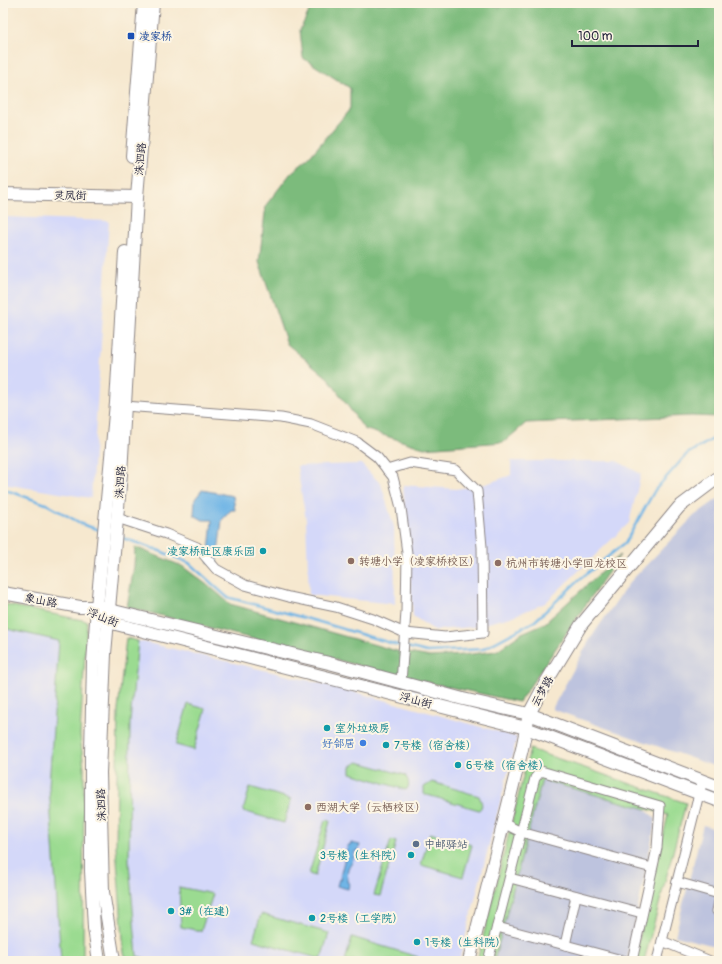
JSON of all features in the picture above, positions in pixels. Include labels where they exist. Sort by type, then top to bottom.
[{"type":"main road","name":"洙泗路","points":[[100,961],[94,928],[91,871],[93,663],[116,538],[120,405],[144,3]]},
{"type":"main road","name":"洙泗路","points":[[133,197],[153,3]]},
{"type":"main road","name":"灵凤街","points":[[3,194],[133,197]]},
{"type":"main road","name":"洙泗路","points":[[114,961],[103,892],[100,773],[105,660],[102,614],[104,532],[120,405]]},
{"type":"main road","name":"云梦路","points":[[469,961],[529,714],[580,625],[679,507],[719,478]]},
{"type":"main road","name":"象山路","points":[[3,593],[80,607]]},
{"type":"main road","name":"浮山街","points":[[80,607],[346,682],[526,728],[719,801]]},
{"type":"main road","name":"浮山街","points":[[102,614],[332,664],[463,699],[529,714],[719,787]]},
{"type":"street","points":[[120,405],[281,418],[311,424],[358,442],[378,457],[392,477],[401,508],[407,553],[406,612],[401,683]]},
{"type":"street","points":[[117,518],[166,534],[197,547],[216,569],[245,585],[289,597],[336,607],[373,619],[404,637],[445,637],[482,633],[482,547],[477,491],[456,470],[410,463],[387,470]]},
{"type":"street","points":[[488,961],[535,778],[541,771],[660,806],[657,848],[632,961]]},
{"type":"street","points":[[658,961],[703,781]]},
{"type":"street","points":[[503,823],[521,832],[652,868]]},
{"type":"street","points":[[510,878],[642,913]]},
{"type":"street","points":[[677,882],[719,894]]},
{"type":"street","points":[[565,945],[576,896]]},
{"type":"street","points":[[719,902],[717,911],[719,912]]},
{"type":"street","points":[[497,927],[626,961]]},
{"type":"street","points":[[662,941],[710,961]]},
{"type":"shaded area","points":[[3,217],[109,221],[91,498],[3,484]]},
{"type":"shaded area","name":"杭州市转塘小学回龙校区","points":[[511,461],[617,461],[641,474],[629,523],[545,603],[511,617],[473,627],[434,630],[413,616],[403,485],[456,489],[486,484],[511,475]]},
{"type":"shaded area","name":"转塘小学（凌家桥校区）","points":[[361,464],[381,484],[394,527],[395,604],[309,595],[306,520],[297,466]]},
{"type":"shaded area","points":[[719,498],[719,768],[552,709],[590,639],[629,583],[694,516]]},
{"type":"shaded area","points":[[3,628],[59,641],[49,786],[61,961],[3,961]]},
{"type":"shaded area","name":"西湖大学（云栖校区）","points":[[126,638],[341,688],[517,737],[459,961],[126,961],[124,953],[116,847],[118,710]]},
{"type":"shaded area","points":[[542,780],[644,808],[656,819],[627,961],[494,961]]},
{"type":"shaded area","points":[[703,825],[719,830],[719,947],[675,936]]},
{"type":"green space","points":[[313,3],[488,3],[500,8],[501,3],[719,3],[719,417],[691,416],[526,423],[504,442],[424,448],[364,429],[328,378],[287,344],[259,262],[266,205],[291,173],[307,160],[350,109],[350,88],[303,58],[300,30]]},
{"type":"green space","points":[[135,547],[182,566],[230,604],[397,651],[430,657],[496,651],[522,633],[545,623],[620,555],[519,702],[408,678],[127,607],[134,566]]},
{"type":"green space","points":[[3,604],[87,621],[80,735],[84,768],[83,961],[61,961],[49,786],[59,641],[3,628]]},
{"type":"green space","points":[[126,638],[138,641],[130,722],[129,863],[137,956],[155,961],[128,961],[124,953],[116,847],[118,710]]},
{"type":"green space","points":[[188,704],[206,709],[194,750],[176,745]]},
{"type":"green space","points":[[530,749],[686,803],[644,961],[634,961],[668,815],[542,780],[494,961],[477,961]]},
{"type":"green space","points":[[358,762],[405,775],[408,782],[408,788],[406,790],[351,773],[351,766]]},
{"type":"green space","points":[[432,782],[479,796],[482,803],[481,807],[479,810],[424,794],[424,787]]},
{"type":"green space","points":[[250,787],[291,799],[284,823],[243,811]]},
{"type":"green space","points":[[325,820],[330,821],[315,876],[309,874]]},
{"type":"green space","points":[[430,833],[472,845],[463,877],[421,865]]},
{"type":"green space","points":[[391,840],[396,842],[380,896],[374,895]]},
{"type":"green space","points":[[179,887],[213,894],[201,931],[181,927]]},
{"type":"green space","points":[[261,914],[329,933],[321,959],[253,940]]},
{"type":"green space","points":[[352,937],[418,957],[416,961],[345,961]]},
{"type":"water","points":[[202,490],[233,496],[235,510],[231,510],[222,520],[216,569],[208,562],[212,520],[203,520],[194,515],[195,499]]},
{"type":"water","points":[[351,843],[360,845],[358,851],[355,851],[352,863],[348,868],[348,889],[337,886],[339,879],[342,877],[340,877],[348,845]]},
{"type":"waterway","points":[[120,537],[189,563],[227,597],[427,652],[483,649],[535,621],[580,579],[625,543],[655,490],[687,454],[713,439],[719,438]]},
{"type":"waterway","points":[[3,489],[46,504],[84,525],[100,530]]},
{"type":"place","name":"凌家桥","points":[[131,36]]},
{"type":"place","name":"凌家桥社区康乐园","points":[[263,551]]},
{"type":"place","name":"转塘小学（凌家桥校区）","points":[[351,561]]},
{"type":"place","name":"杭州市转塘小学回龙校区","points":[[498,563]]},
{"type":"place","name":"室外垃圾房","points":[[327,728]]},
{"type":"place","name":"好邻居","points":[[363,743]]},
{"type":"place","name":"7号楼（宿舍楼）","points":[[386,745]]},
{"type":"place","name":"6号楼（宿舍楼）","points":[[458,765]]},
{"type":"place","name":"西湖大学（云栖校区）","points":[[308,807]]},
{"type":"place","name":"中邮驿站","points":[[416,844]]},
{"type":"place","name":"3号楼（生科院）","points":[[411,855]]},
{"type":"place","name":"3#（在建）","points":[[171,911]]},
{"type":"place","name":"2号楼（工学院）","points":[[312,918]]},
{"type":"place","name":"1号楼（生科院）","points":[[417,942]]}]
